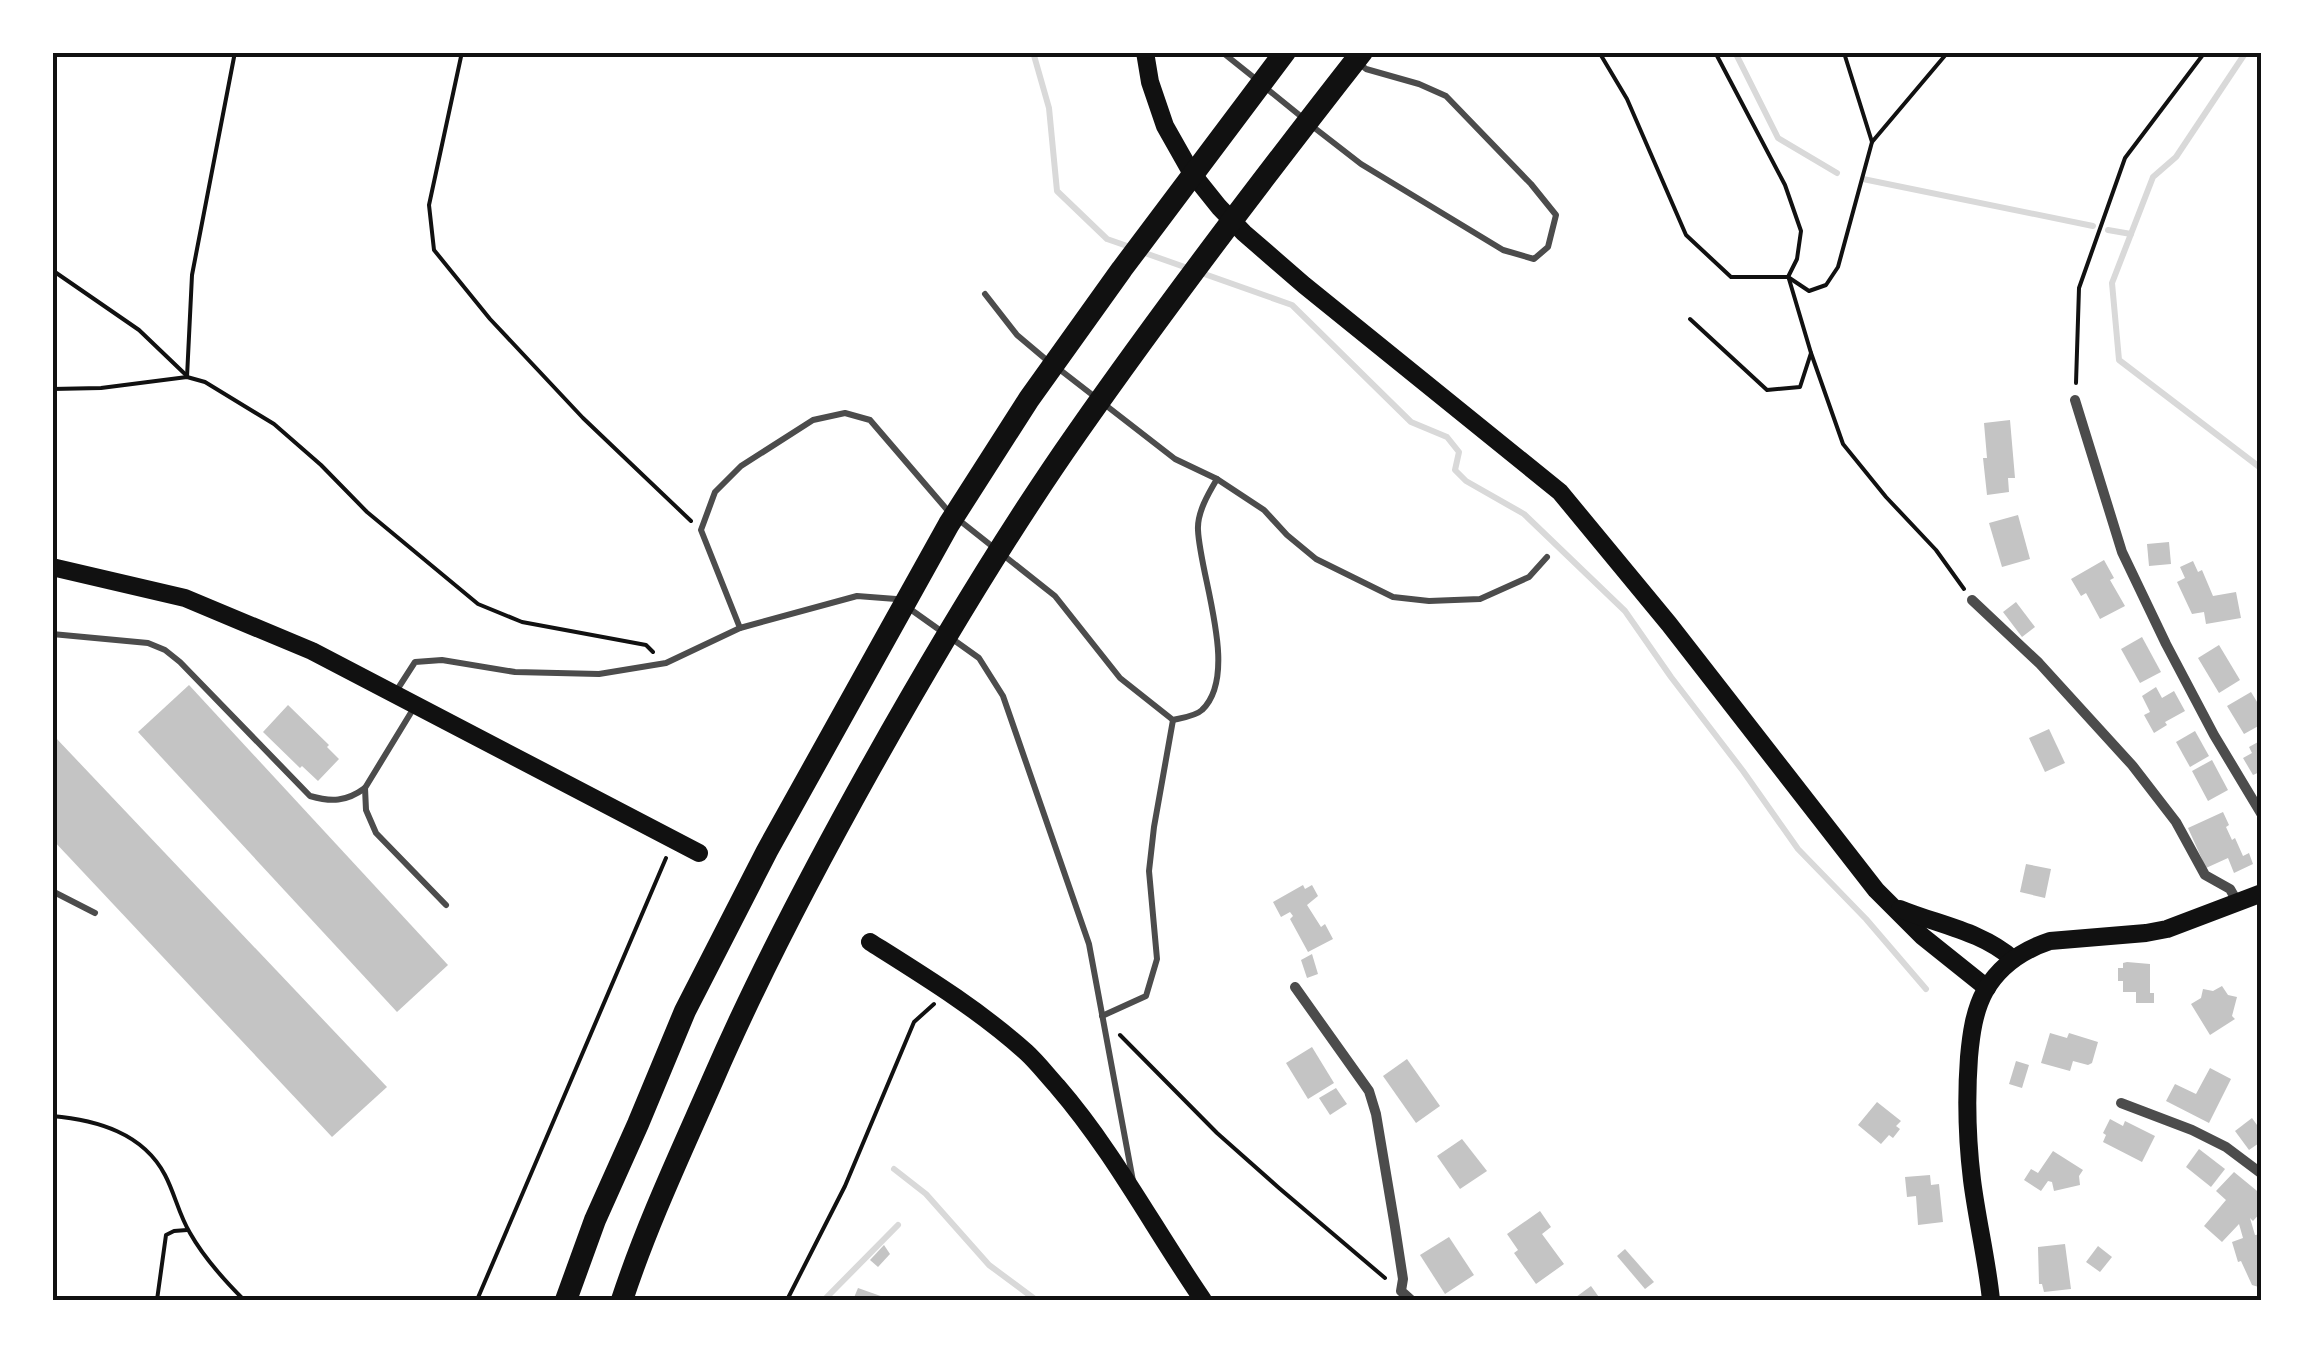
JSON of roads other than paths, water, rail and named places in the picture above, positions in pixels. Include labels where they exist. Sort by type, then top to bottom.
[{"type":"highway","points":[[566,1300],[594,1220],[686,1011],[767,851],[948,524],[1028,399],[1285,52]]},
{"type":"highway","points":[[622,1300],[734,1031],[800,894],[914,690],[998,551],[1076,435],[1168,305],[1362,52]]},
{"type":"main road","points":[[1145,52],[1150,82],[1165,126],[1191,172],[1219,208],[1304,285],[1560,492],[1669,624],[1876,890],[1922,936],[1987,988]]},
{"type":"main road","points":[[52,567],[184,598],[312,651],[699,854]]},
{"type":"main road","points":[[1991,1300],[1972,1181],[1967,1104],[1974,1020],[1987,988],[2013,959],[2035,946],[2167,928],[2262,893]]},
{"type":"main road","points":[[1894,906],[1979,936],[2013,959]]},
{"type":"main road","points":[[870,942],[948,991],[1028,1054],[1080,1112],[1204,1300]]},
{"type":"street","points":[[2075,400],[2122,552],[2214,735],[2262,816]]},
{"type":"street","points":[[1972,600],[2039,663],[2132,766],[2176,822],[2205,875],[2230,889],[2238,903]]},
{"type":"street","points":[[1295,987],[1369,1091],[1395,1227],[1403,1279],[1400,1291],[1411,1300]]},
{"type":"street","points":[[2120,1103],[2226,1146],[2262,1174]]},
{"type":"lane","points":[[1222,52],[1340,150],[1503,250],[1534,259],[1548,247],[1556,215],[1446,96],[1366,68],[1346,52]]},
{"type":"lane","points":[[985,294],[1017,335],[1175,459],[1264,510],[1316,559],[1393,597],[1429,601],[1480,598],[1529,577],[1547,557]]},
{"type":"lane","points":[[740,628],[701,530],[716,492],[741,466],[813,420],[844,412],[870,420],[942,507],[1055,596],[1120,678],[1174,720]]},
{"type":"lane","points":[[1174,720],[1200,712],[1215,692],[1218,676],[1220,661],[1198,526],[1206,496],[1216,480]]},
{"type":"lane","points":[[395,694],[415,662],[442,660],[515,672],[599,674],[666,663],[740,628],[856,596],[896,599],[979,658],[1003,696],[1088,944],[1136,1192]]},
{"type":"lane","points":[[52,634],[148,642],[165,650],[310,796],[326,800],[353,797],[365,788],[416,705]]},
{"type":"lane","points":[[1102,1016],[1146,996],[1157,960],[1149,871],[1174,720]]},
{"type":"lane","points":[[365,788],[366,810],[376,834],[446,906]]},
{"type":"lane","points":[[52,890],[95,913]]},
{"type":"waterway","points":[[1033,52],[1049,108],[1057,191],[1107,239],[1130,247]]},
{"type":"waterway","points":[[1735,52],[1778,138],[1837,173]]},
{"type":"waterway","points":[[2246,52],[2176,157],[2153,177],[2112,283],[2119,360],[2262,469]]},
{"type":"waterway","points":[[1863,179],[2093,226]]},
{"type":"waterway","points":[[2108,230],[2131,234]]},
{"type":"waterway","points":[[1142,252],[1292,305],[1411,422],[1447,437],[1459,452],[1455,470],[1466,481],[1524,514],[1625,611],[1798,849],[1926,989]]},
{"type":"waterway","points":[[894,1169],[926,1194],[989,1265],[1036,1300]]},
{"type":"waterway","points":[[824,1300],[898,1225]]}]
